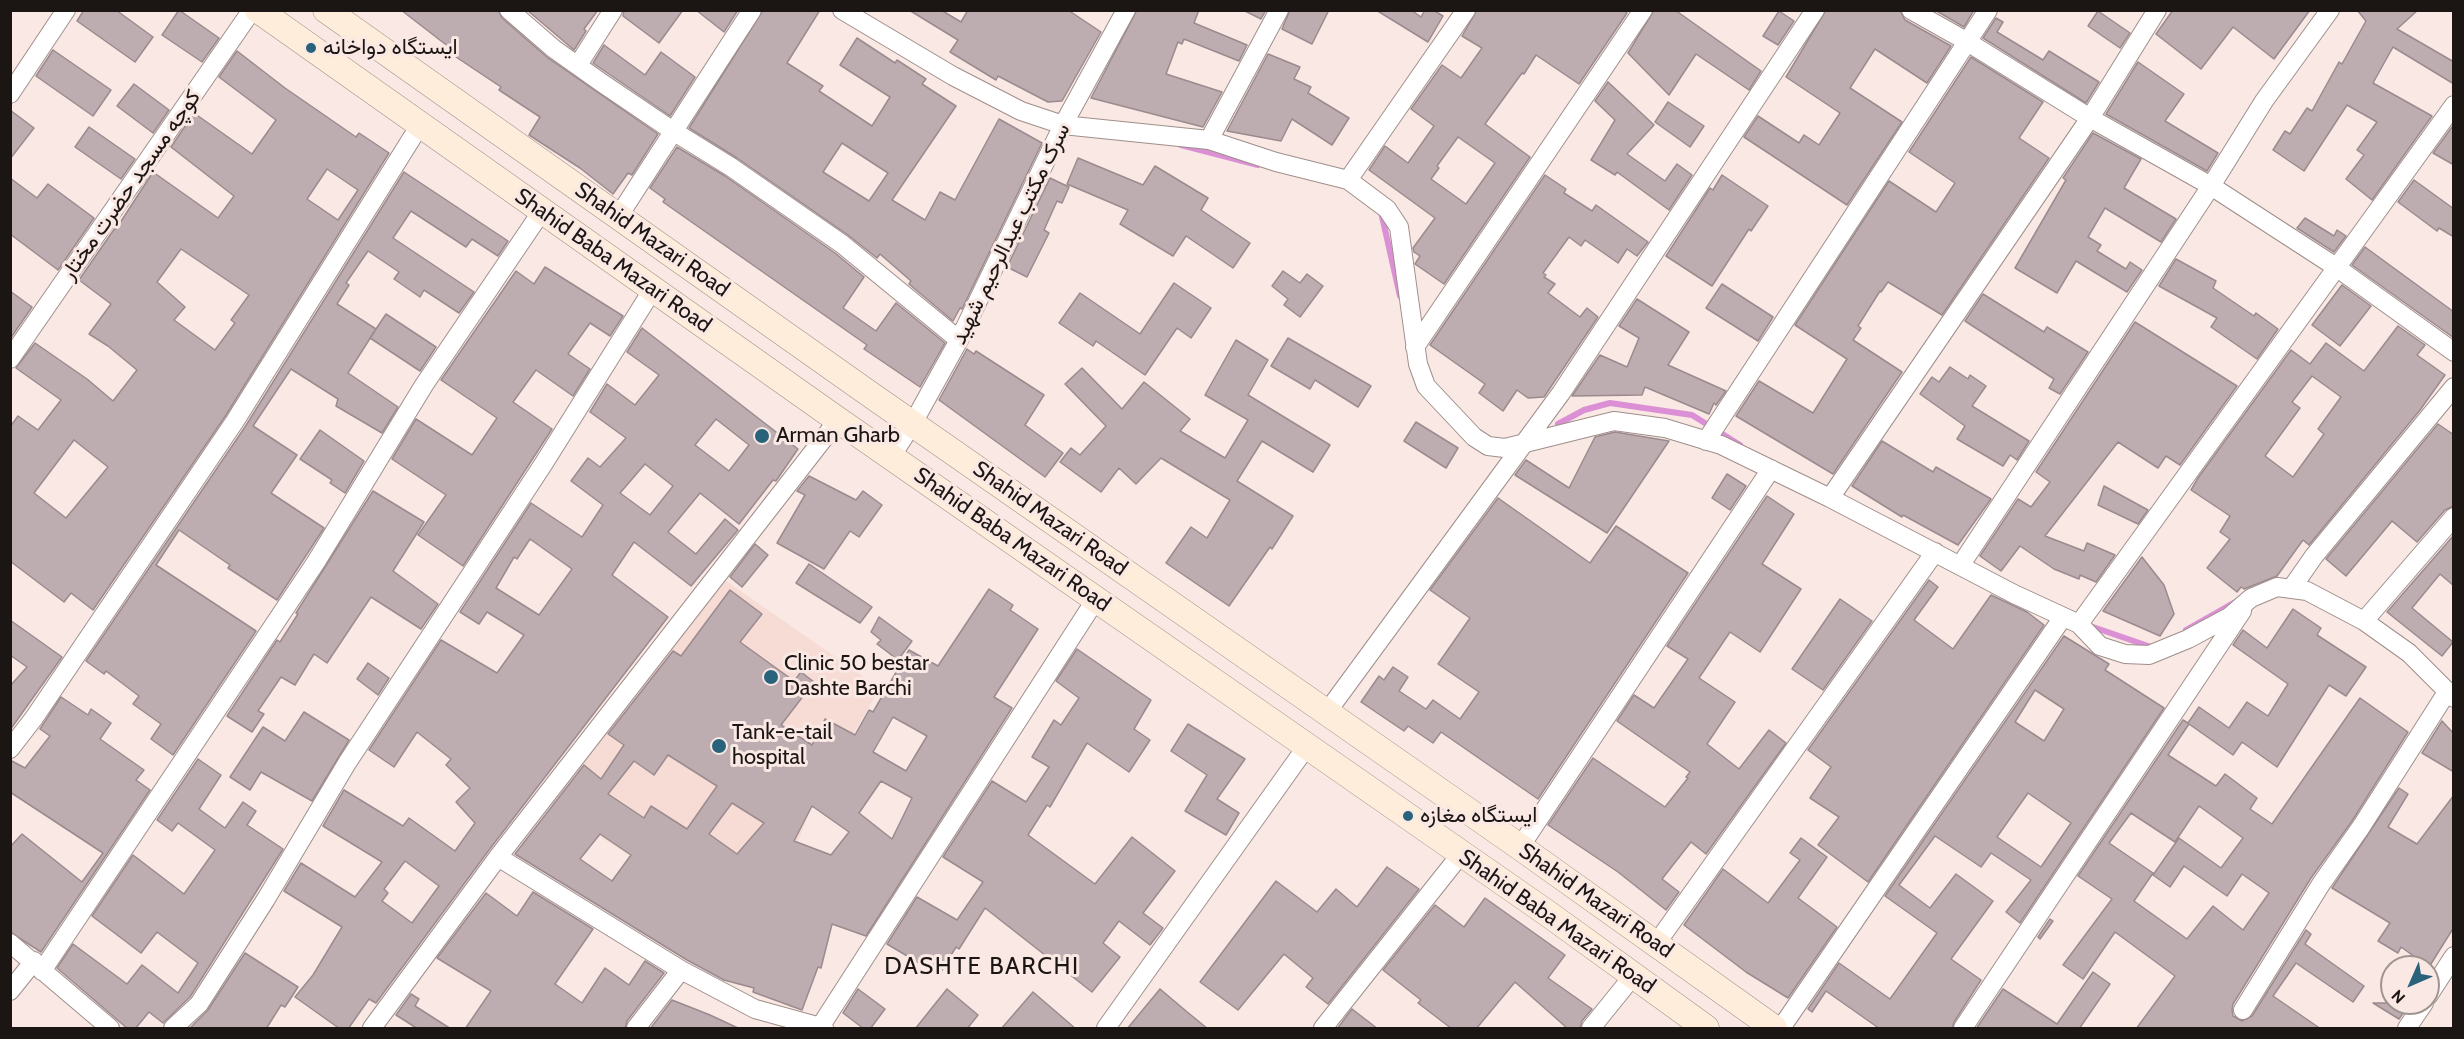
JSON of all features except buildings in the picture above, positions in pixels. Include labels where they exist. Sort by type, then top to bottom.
[{"type":"main road","name":"Shahid Baba Mazari Road","points":[[258,10],[838,420],[1461,854],[1706,1029]]},
{"type":"main road","name":"Shahid Mazari Road","points":[[326,10],[618,217],[1520,847],[1774,1029]]},
{"type":"street","points":[[10,94],[66,10]]},
{"type":"street","name":"کوچه مسجد حضرت مختار","points":[[10,358],[252,10]]},
{"type":"street","points":[[508,10],[578,65],[842,244],[959,340]]},
{"type":"street","points":[[578,65],[613,10]]},
{"type":"street","points":[[618,217],[752,10]]},
{"type":"street","points":[[842,10],[869,17],[953,76],[1021,111],[1063,125],[1209,140],[1276,162],[1348,180],[1387,209],[1399,227],[1418,364],[1426,386],[1474,437],[1488,446],[1505,448],[1614,421],[1665,428],[1721,445],[2071,621],[2100,646],[2125,654],[2149,655],[2188,639],[2229,617],[2251,598],[2277,587],[2307,591],[2364,621],[2409,653],[2450,695],[2321,884],[2243,1010]]},
{"type":"street","name":"سرک مکتب عبدالرحیم شهید","points":[[892,456],[914,423],[959,340],[1063,125],[1126,10]]},
{"type":"street","points":[[1209,140],[1279,10]]},
{"type":"street","points":[[1348,180],[1466,10]]},
{"type":"street","points":[[1415,346],[1643,10]]},
{"type":"street","points":[[1327,712],[1561,393],[1815,10]]},
{"type":"street","points":[[1911,10],[1966,41],[2090,118],[2211,186],[2336,267],[2454,352]]},
{"type":"street","points":[[1706,441],[1988,10]]},
{"type":"street","points":[[1830,498],[2090,118],[2157,10]]},
{"type":"street","points":[[1960,566],[2211,186],[2264,101],[2330,10]]},
{"type":"street","points":[[1781,1029],[2071,621],[2336,267],[2454,105]]},
{"type":"street","points":[[10,749],[34,718],[235,421],[420,125]]},
{"type":"street","points":[[10,991],[38,966],[316,562],[424,385],[542,211]]},
{"type":"street","points":[[173,1029],[199,1004],[266,899],[347,763],[544,463],[653,289]]},
{"type":"street","points":[[2291,589],[2314,556],[2454,387]]},
{"type":"street","points":[[372,1029],[498,857],[838,420]]},
{"type":"street","points":[[1520,847],[1771,469]]},
{"type":"street","points":[[2364,621],[2454,517]]},
{"type":"street","points":[[1656,944],[1935,552]]},
{"type":"street","points":[[498,857],[681,970],[755,1010],[792,1025],[822,1028],[1096,598]]},
{"type":"street","points":[[1963,1029],[2251,598]]},
{"type":"street","points":[[1106,1029],[1307,746]]},
{"type":"street","points":[[1323,1029],[1461,854]]},
{"type":"street","points":[[10,942],[110,1029]]},
{"type":"street","points":[[2440,978],[2454,956]]},
{"type":"street","points":[[636,1029],[681,970]]},
{"type":"street","points":[[1591,1029],[1633,976]]},
{"type":"street","points":[[2407,1029],[2416,1015]]},
{"type":"shaded area","name":"Tank-e-tail hospital","points":[[722,578],[880,688],[811,807],[761,940],[548,803]]},
{"type":"waterway","points":[[1181,145],[1258,165]]},
{"type":"waterway","points":[[1381,212],[1400,296]]},
{"type":"waterway","points":[[1558,424],[1584,410],[1610,403],[1692,415],[1740,445]]},
{"type":"waterway","points":[[2186,630],[2237,601]]},
{"type":"waterway","points":[[2090,626],[2154,648]]},
{"type":"place","name":"ایستگاه دواخانه","points":[[311,48]]},
{"type":"place","name":"Arman Gharb","points":[[762,436]]},
{"type":"place","name":"Clinic 50 bestar Dashte Barchi","points":[[771,677]]},
{"type":"place","name":"Tank-e-tail hospital","points":[[719,746]]},
{"type":"place","name":"ایستگاه مغازه","points":[[1408,816]]},
{"type":"district","name":"DASHTE BARCHI","points":[[982,967]]}]
